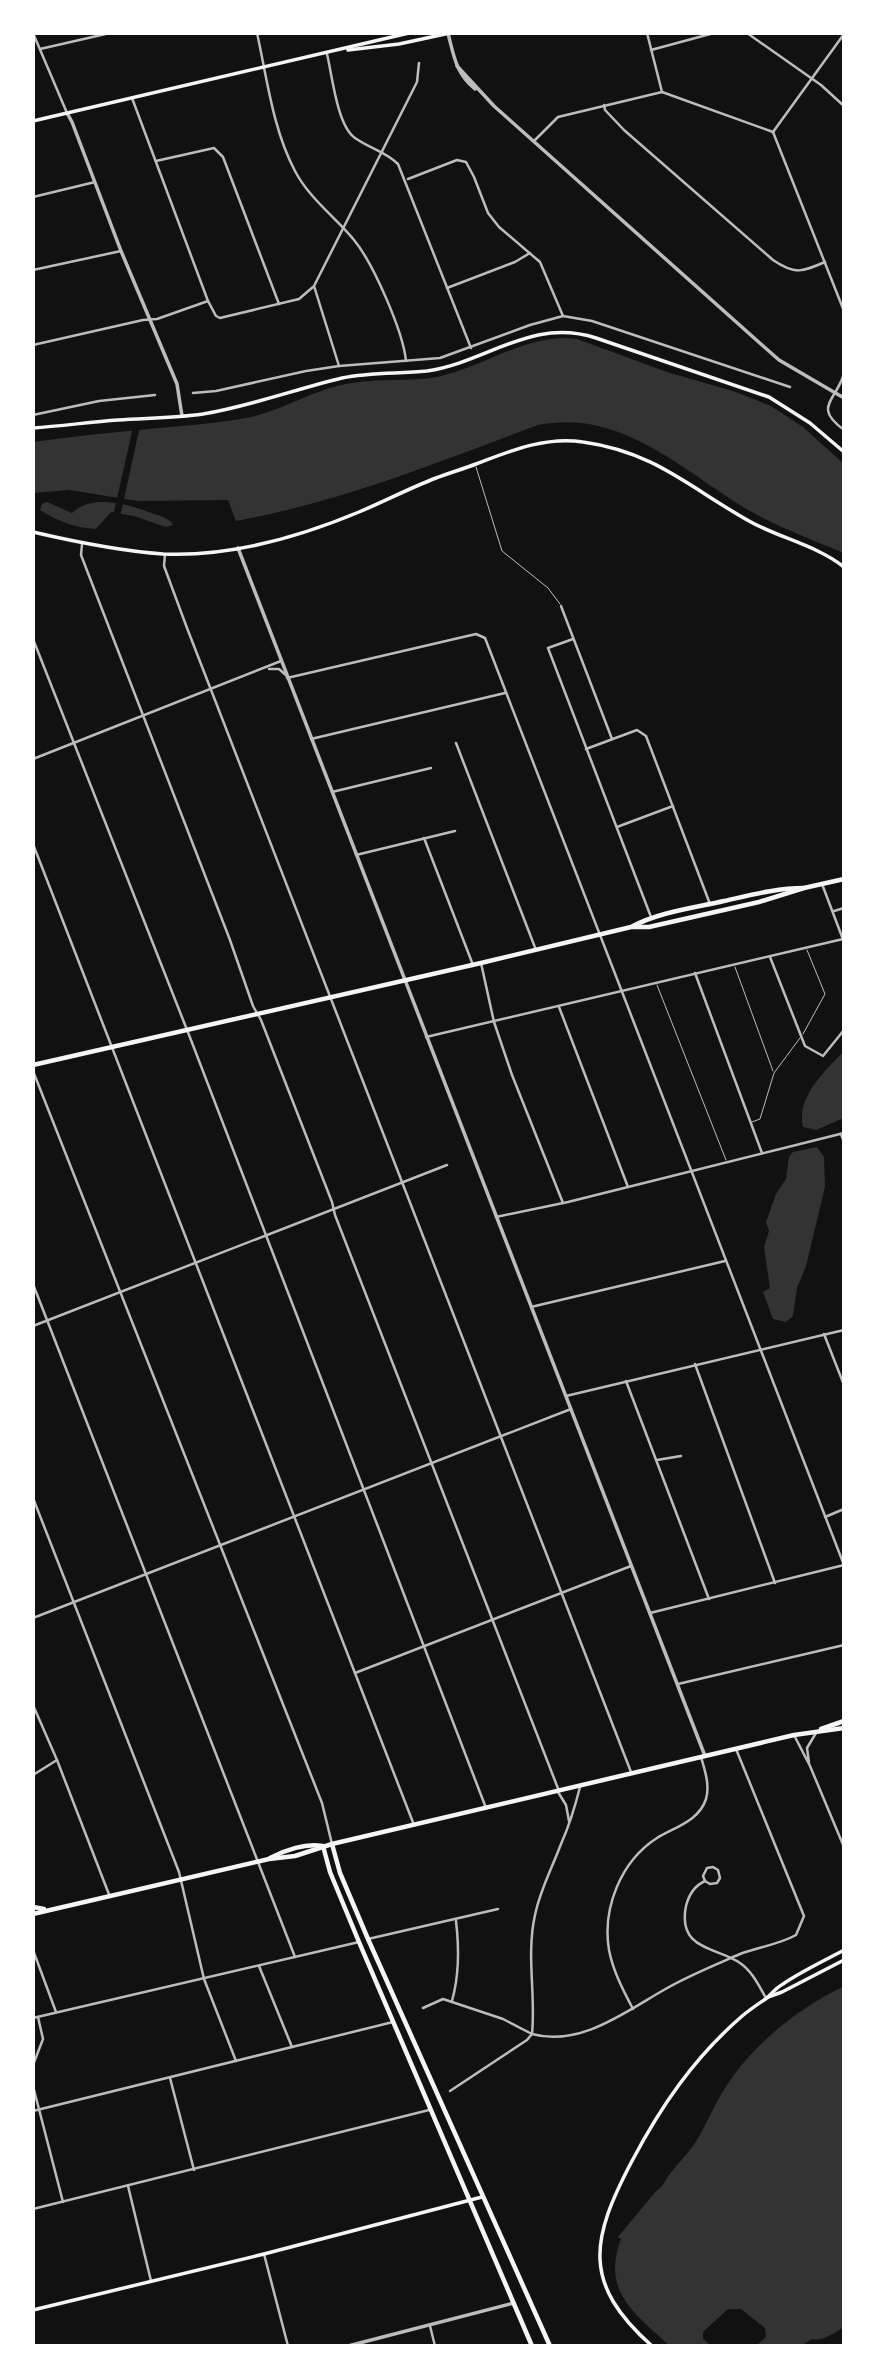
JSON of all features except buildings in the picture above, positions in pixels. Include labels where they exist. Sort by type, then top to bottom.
[{"type":"main road","points":[[33,121],[409,33]]},
{"type":"main road","points":[[341,50],[399,44],[448,33]]},
{"type":"main road","points":[[33,428],[182,416],[257,402],[342,379],[449,366],[527,336],[563,331],[596,338],[769,397],[810,424],[844,452]]},
{"type":"main road","points":[[33,532],[133,551],[166,554],[238,548],[326,524],[437,477],[510,451],[550,442],[577,441],[611,448],[668,470],[753,523],[817,551],[844,567]]},
{"type":"main road","points":[[631,927],[649,927],[844,879]]},
{"type":"main road","points":[[33,1065],[600,935],[631,927],[651,917],[789,888],[804,888]]},
{"type":"main road","points":[[710,904],[712,912]]},
{"type":"main road","points":[[33,1914],[258,1862],[312,1844],[332,1844],[817,1730],[844,1721]]},
{"type":"main road","points":[[817,1730],[844,1728]]},
{"type":"main road","points":[[332,1844],[340,1873],[368,1940],[550,2346]]},
{"type":"main road","points":[[323,1846],[330,1872],[429,2110],[471,2200],[532,2346]]},
{"type":"main road","points":[[33,1908],[51,1910]]},
{"type":"main road","points":[[652,2346],[618,2312],[604,2282],[600,2245],[607,2216],[649,2129],[684,2076],[726,2031],[781,1985],[844,1950]]},
{"type":"main road","points":[[766,1998],[782,1993],[844,1959]]},
{"type":"main road","points":[[33,2310],[482,2197]]},
{"type":"street","points":[[33,33],[72,122],[179,390],[182,416]]},
{"type":"street","points":[[40,50],[110,33]]},
{"type":"street","points":[[257,33],[276,118],[292,165],[306,188],[364,253],[386,300],[404,348],[406,362]]},
{"type":"street","points":[[448,33],[463,79],[779,360],[844,398]]},
{"type":"street","points":[[647,33],[662,92]]},
{"type":"street","points":[[651,50],[714,33]]},
{"type":"street","points":[[747,33],[844,106]]},
{"type":"street","points":[[773,132],[844,34]]},
{"type":"street","points":[[327,54],[338,106],[349,133],[391,157],[406,180],[471,348]]},
{"type":"street","points":[[132,98],[208,301],[216,316],[220,318],[299,299],[314,286],[417,82],[419,62]]},
{"type":"street","points":[[533,142],[558,117],[662,92],[773,132],[844,311]]},
{"type":"street","points":[[604,105],[605,110],[624,130],[773,260],[791,271],[799,272],[825,262]]},
{"type":"street","points":[[156,161],[214,148],[219,151],[279,304]]},
{"type":"street","points":[[406,180],[453,161],[466,162],[488,213],[499,227],[540,262],[547,273],[563,316]]},
{"type":"street","points":[[33,197],[95,182]]},
{"type":"street","points":[[33,270],[121,250]]},
{"type":"street","points":[[447,288],[515,262],[530,253]]},
{"type":"street","points":[[314,286],[339,366]]},
{"type":"street","points":[[33,345],[157,319],[208,301]]},
{"type":"street","points":[[193,393],[216,391],[339,366],[440,358],[530,325],[563,316],[592,321],[790,387]]},
{"type":"street","points":[[844,374],[826,410],[828,417],[844,429]]},
{"type":"street","points":[[33,415],[99,401],[155,396]]},
{"type":"street","points":[[82,542],[81,551],[143,716],[558,1791],[566,1805],[569,1824]]},
{"type":"street","points":[[238,548],[678,1684],[703,1757],[708,1783],[703,1806],[685,1824],[647,1846],[630,1863],[617,1885],[607,1918],[609,1950],[633,2009]]},
{"type":"street","points":[[166,554],[164,566],[631,1774]]},
{"type":"street","points":[[561,606],[612,739]]},
{"type":"street","points":[[287,677],[475,634],[485,638],[844,1565],[649,1614]]},
{"type":"street","points":[[33,639],[486,1808]]},
{"type":"street","points":[[573,639],[548,648],[651,917]]},
{"type":"street","points":[[33,759],[281,661]]},
{"type":"street","points":[[266,669],[279,668],[287,677]]},
{"type":"street","points":[[311,739],[506,693]]},
{"type":"street","points":[[586,749],[637,730],[646,736],[710,904]]},
{"type":"street","points":[[456,743],[536,950]]},
{"type":"street","points":[[332,793],[431,768]]},
{"type":"street","points":[[617,827],[673,806]]},
{"type":"street","points":[[356,855],[455,831]]},
{"type":"street","points":[[424,838],[473,965]]},
{"type":"street","points":[[33,844],[414,1825]]},
{"type":"street","points":[[426,1037],[807,947],[843,941],[822,884]]},
{"type":"street","points":[[833,912],[844,908]]},
{"type":"street","points":[[769,957],[800,1037],[809,1050],[823,1056],[844,1030]]},
{"type":"street","points":[[481,963],[494,1022],[512,1075],[563,1203]]},
{"type":"street","points":[[695,974],[762,1153]]},
{"type":"street","points":[[559,1006],[628,1187]]},
{"type":"street","points":[[33,1071],[323,1803],[332,1844]]},
{"type":"street","points":[[496,1217],[563,1203],[842,1133],[844,1142]]},
{"type":"street","points":[[33,1326],[447,1165]]},
{"type":"street","points":[[531,1307],[725,1261]]},
{"type":"street","points":[[33,1284],[295,1957]]},
{"type":"street","points":[[566,1396],[844,1330]]},
{"type":"street","points":[[824,1335],[844,1385]]},
{"type":"street","points":[[695,1364],[775,1583]]},
{"type":"street","points":[[626,1381],[709,1599]]},
{"type":"street","points":[[33,1618],[571,1409]]},
{"type":"street","points":[[657,1460],[681,1456]]},
{"type":"street","points":[[33,1498],[180,1880],[204,1979],[236,2061]]},
{"type":"street","points":[[825,1517],[844,1509]]},
{"type":"street","points":[[355,1673],[631,1566]]},
{"type":"street","points":[[678,1684],[844,1645]]},
{"type":"street","points":[[33,1705],[110,1897]]},
{"type":"street","points":[[810,1766],[807,1748],[817,1730]]},
{"type":"street","points":[[794,1735],[844,1847]]},
{"type":"street","points":[[423,2008],[443,1999],[548,2038],[578,2033],[595,2028],[633,2009],[664,1989],[730,1959],[796,1935],[804,1916],[736,1749]]},
{"type":"street","points":[[33,1775],[57,1760]]},
{"type":"street","points":[[450,2091],[533,2034],[531,1955],[534,1916],[543,1885],[569,1824],[580,1786]]},
{"type":"street","points":[[710,1867],[718,1870],[720,1878],[717,1882],[710,1884],[705,1881],[705,1870],[710,1867]]},
{"type":"street","points":[[705,1881],[697,1885],[689,1896],[685,1913],[686,1924],[698,1944],[739,1961],[766,1998]]},
{"type":"street","points":[[368,1940],[498,1909]]},
{"type":"street","points":[[452,2001],[456,1988],[456,1920]]},
{"type":"street","points":[[33,2065],[43,2039],[36,2018],[359,1942]]},
{"type":"street","points":[[33,1950],[56,2012]]},
{"type":"street","points":[[259,1966],[292,2047]]},
{"type":"street","points":[[33,2111],[393,2021]]},
{"type":"street","points":[[170,2077],[194,2170]]},
{"type":"street","points":[[33,2086],[63,2202]]},
{"type":"street","points":[[33,2209],[429,2110]]},
{"type":"street","points":[[128,2186],[151,2281]]},
{"type":"street","points":[[264,2254],[288,2346]]},
{"type":"street","points":[[348,2346],[514,2303]]},
{"type":"street","points":[[430,2326],[435,2346]]},
{"type":"lane","points":[[475,464],[502,551],[548,588],[561,606]]},
{"type":"lane","points":[[750,1122],[760,1119],[774,1073],[800,1037],[825,994],[807,947]]},
{"type":"lane","points":[[734,964],[774,1073]]},
{"type":"lane","points":[[656,983],[727,1162]]},
{"type":"shaded area","points":[[564,338],[577,339],[667,372],[736,392],[771,406],[803,427],[844,464],[844,553],[761,517],[676,462],[625,434],[569,422],[538,425],[351,492],[236,521],[228,500],[138,501],[69,490],[33,493],[33,442],[251,417],[339,386],[437,377],[531,343]]},
{"type":"shaded area","points":[[47,502],[72,513],[90,503],[123,504],[165,518],[173,525],[166,527],[134,516],[111,512],[96,529],[81,527],[60,521],[40,510],[42,504]]},
{"type":"shaded area","points":[[844,1051],[844,1118],[816,1130],[803,1127],[802,1116],[808,1095]]},
{"type":"shaded area","points":[[817,1147],[824,1157],[825,1187],[806,1266],[797,1288],[793,1316],[786,1322],[773,1319],[763,1292],[770,1288],[764,1247],[769,1231],[766,1222],[776,1194],[786,1179],[789,1157],[793,1152]]},
{"type":"shaded area","points":[[844,1986],[844,2327],[829,2336],[812,2339],[801,2346],[756,2346],[766,2337],[765,2328],[741,2309],[728,2309],[703,2332],[703,2339],[716,2346],[670,2346],[634,2312],[618,2287],[616,2257],[621,2239],[618,2237],[693,2146],[722,2092],[738,2069],[764,2041],[794,2016]]},
{"type":"pier","points":[[140,426],[120,517],[113,516],[133,427]]}]
